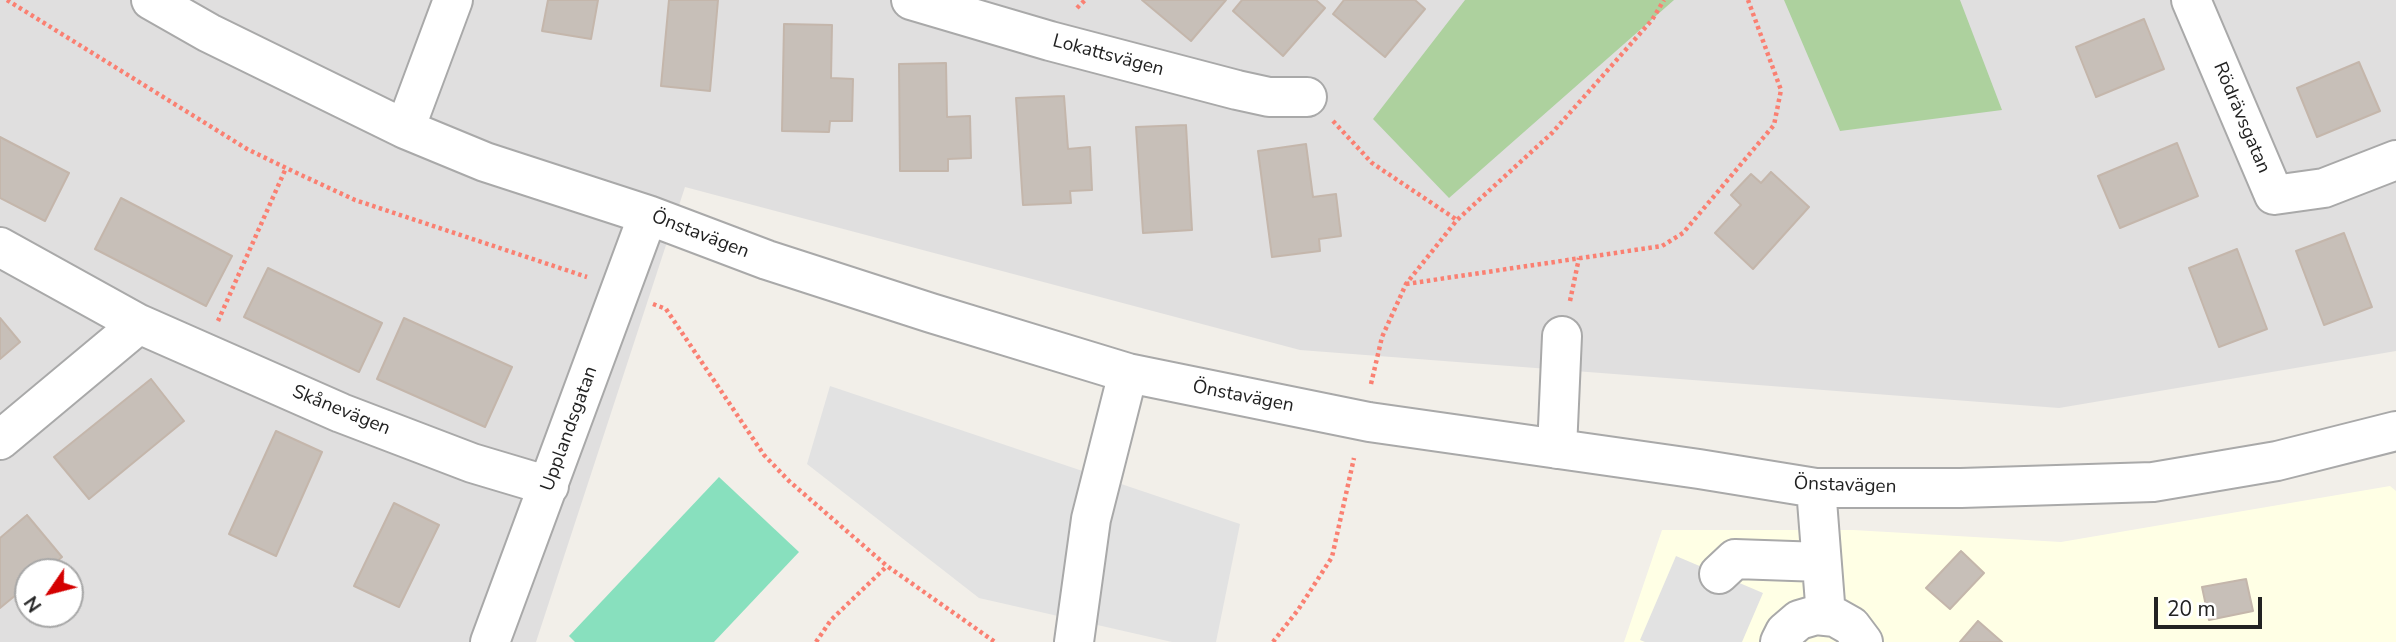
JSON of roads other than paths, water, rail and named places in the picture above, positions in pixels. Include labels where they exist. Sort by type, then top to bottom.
[{"type":"street","name":"Önstavägen","points":[[151,0],[209,33],[405,129],[485,163],[648,215],[780,264],[1129,373],[1369,422],[1816,488],[1961,488],[2153,482],[2277,461],[2396,431]]},
{"type":"street","points":[[405,129],[453,0]]},
{"type":"street","name":"Lokattsvägen","points":[[911,0],[1050,41],[1237,90],[1269,97],[1307,97]]},
{"type":"street","name":"Rödrävsgatan","points":[[2191,0],[2274,195],[2324,188],[2396,160]]},
{"type":"street","name":"Upplandsgatan","points":[[490,642],[648,215]]},
{"type":"street","name":"Skånevägen","points":[[0,247],[139,324],[341,413],[472,463],[549,486]]},
{"type":"street","points":[[0,440],[139,324]]},
{"type":"street","points":[[1557,449],[1562,336]]},
{"type":"street","points":[[1074,642],[1091,519],[1129,373]]},
{"type":"street","points":[[1816,488],[1826,616]]},
{"type":"street","points":[[1719,574],[1735,559],[1821,562]]},
{"type":"street","points":[[1780,642],[1785,632],[1799,620],[1816,615],[1835,617],[1851,626],[1863,642]]}]
